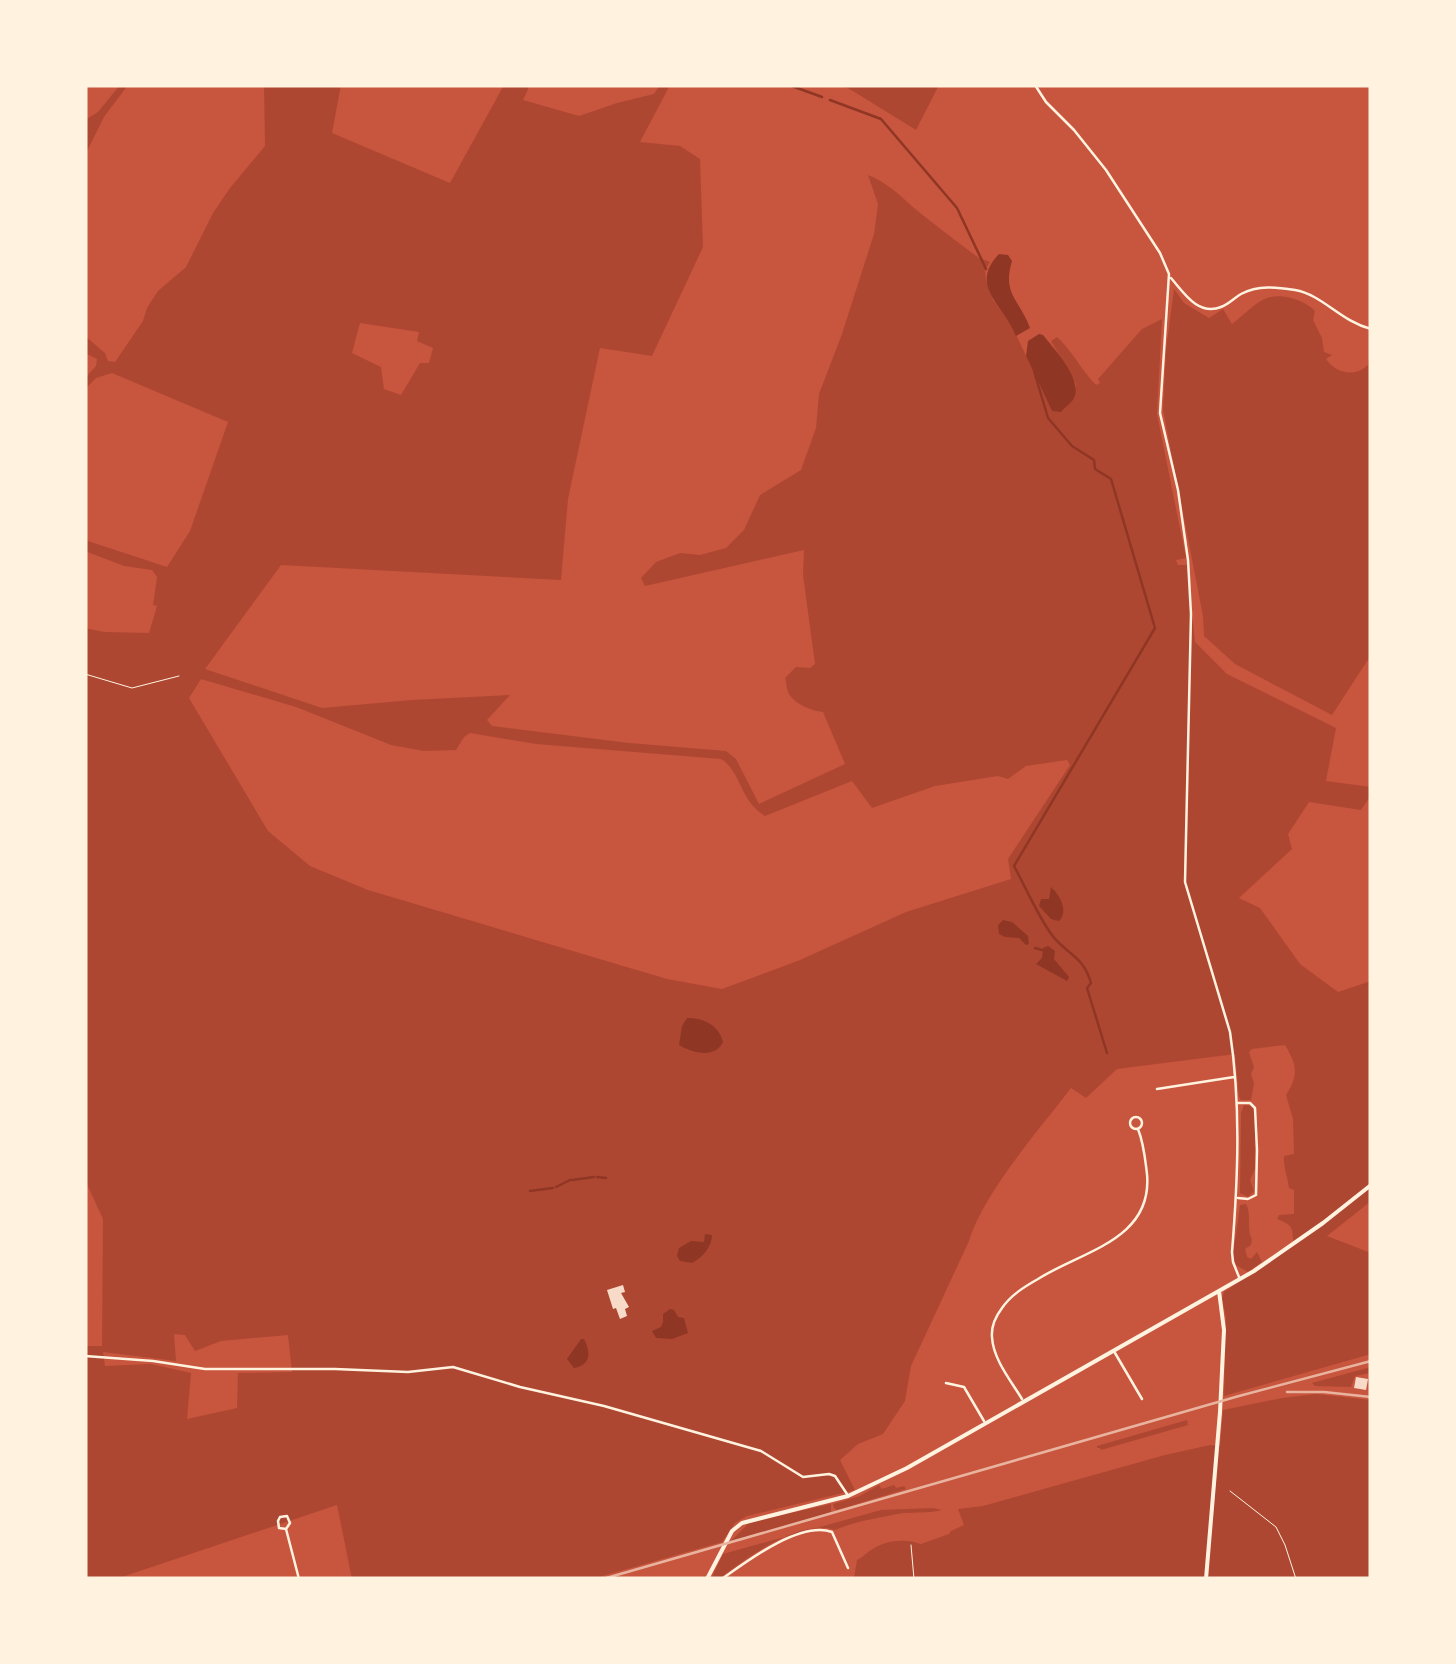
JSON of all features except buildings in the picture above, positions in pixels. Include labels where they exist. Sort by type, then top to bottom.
[{"type":"street","points":[[1035,85],[1106,170],[1165,262],[1170,277],[1200,307],[1222,307],[1249,291],[1278,288],[1309,294],[1352,323],[1371,328]]},
{"type":"street","points":[[1170,277],[1160,413],[1178,490],[1191,614],[1185,882],[1230,1032],[1236,1103],[1232,1258],[1240,1279]]},
{"type":"street","points":[[1157,1089],[1235,1077]]},
{"type":"street","points":[[1236,1103],[1250,1103],[1255,1108],[1258,1150],[1256,1195],[1236,1198]]},
{"type":"street","points":[[1023,1401],[996,1352],[992,1332],[995,1321],[1016,1292],[1118,1238],[1136,1221],[1148,1190],[1144,1144],[1138,1129]]},
{"type":"street","points":[[707,1579],[737,1526],[848,1496],[907,1468],[1219,1292],[1323,1223],[1371,1185]]},
{"type":"street","points":[[1206,1579],[1222,1393],[1224,1330],[1219,1292]]},
{"type":"street","points":[[1210,1296],[1220,1306]]},
{"type":"street","points":[[1114,1350],[1142,1399]]},
{"type":"street","points":[[85,1356],[205,1369],[408,1372],[453,1367],[761,1452],[803,1478],[829,1474],[848,1496]]},
{"type":"street","points":[[946,1384],[964,1387],[985,1423]]},
{"type":"street","points":[[286,1529],[299,1579]]},
{"type":"street","points":[[722,1579],[764,1548],[822,1529],[833,1534],[848,1568]]},
{"type":"lane","points":[[85,674],[132,688],[179,676]]},
{"type":"path","points":[[1230,1491],[1276,1528],[1296,1579]]},
{"type":"path","points":[[911,1544],[914,1579]]},
{"type":"shaded area","points":[[120,85],[128,85],[104,117],[85,155],[85,120],[98,112]]},
{"type":"shaded area","points":[[264,85],[341,85],[332,133],[450,183],[504,85],[530,85],[523,100],[579,116],[654,94],[660,85],[670,85],[640,142],[680,146],[700,159],[703,247],[652,356],[600,348],[568,499],[561,580],[281,565],[205,669],[322,708],[510,695],[487,720],[492,726],[726,751],[736,759],[759,804],[845,764],[823,712],[795,701],[785,678],[796,667],[810,668],[815,664],[803,575],[804,550],[645,586],[641,578],[656,562],[680,553],[700,555],[726,548],[744,530],[760,495],[801,470],[816,428],[819,394],[874,234],[878,204],[868,175],[892,189],[979,258],[990,262],[985,270],[993,300],[1011,324],[1052,411],[1074,398],[1076,384],[1051,341],[1057,337],[1096,385],[1142,329],[1162,319],[1157,414],[1186,558],[1176,560],[1178,565],[1187,565],[1195,642],[1227,674],[1336,728],[1326,781],[1371,787],[1371,795],[1361,810],[1309,802],[1288,834],[1292,849],[1239,898],[1260,908],[1300,964],[1338,992],[1371,981],[1371,1201],[1327,1236],[1371,1253],[1371,1354],[1224,1396],[1224,1292],[1294,1245],[1290,1226],[1277,1219],[1279,1215],[1294,1214],[1294,1190],[1289,1188],[1284,1156],[1294,1154],[1293,1119],[1286,1095],[1295,1070],[1285,1045],[1249,1052],[1254,1067],[1251,1100],[1239,1097],[1235,1054],[1117,1069],[1086,1098],[1071,1088],[987,1202],[911,1366],[905,1401],[883,1434],[858,1444],[840,1460],[855,1490],[747,1516],[735,1523],[722,1542],[592,1579],[352,1579],[337,1505],[116,1579],[85,1579],[85,1346],[102,1346],[103,1219],[85,1180],[85,628],[149,633],[157,606],[153,605],[157,577],[152,570],[124,566],[85,551],[85,540],[167,567],[190,531],[228,422],[112,373],[96,378],[85,389],[85,378],[97,359],[85,353],[85,336],[105,353],[108,361],[115,362],[158,291],[186,267],[213,213],[265,146]],"holes":[[[360,323],[419,332],[417,341],[433,348],[429,363],[420,363],[401,395],[384,389],[381,367],[352,353]],[[201,679],[296,707],[391,745],[424,751],[456,750],[470,733],[536,744],[721,759],[733,771],[750,802],[765,816],[852,781],[872,808],[935,786],[998,776],[1008,779],[1026,766],[1067,760],[1070,765],[1008,859],[1011,879],[906,912],[800,960],[722,989],[667,979],[368,890],[310,866],[268,831],[189,698]],[[174,1334],[185,1335],[195,1351],[221,1341],[288,1335],[292,1372],[238,1373],[237,1408],[187,1419],[191,1373],[151,1364],[105,1366],[103,1352],[176,1361]]]},
{"type":"shaded area","points":[[939,85],[916,130],[848,88],[834,86]]},
{"type":"shaded area","points":[[999,254],[1008,255],[1012,261],[1010,289],[1030,328],[1016,336],[988,286],[990,265]]},
{"type":"shaded area","points":[[1174,289],[1184,303],[1209,318],[1223,309],[1232,324],[1267,298],[1280,296],[1299,301],[1315,311],[1313,320],[1324,352],[1332,355],[1326,359],[1346,372],[1357,372],[1368,365],[1371,338],[1371,655],[1332,715],[1235,664],[1204,636],[1163,410]]},
{"type":"shaded area","points":[[1039,334],[1060,357],[1075,384],[1073,400],[1061,412],[1052,411],[1026,356],[1028,341]]},
{"type":"shaded area","points":[[1051,887],[1062,904],[1059,921],[1051,919],[1039,906],[1041,899],[1049,899]]},
{"type":"shaded area","points":[[1003,920],[1012,922],[1028,936],[1029,944],[999,934],[998,925]]},
{"type":"shaded area","points":[[1048,946],[1055,951],[1054,959],[1069,977],[1067,981],[1036,964],[1042,958],[1043,948]]},
{"type":"shaded area","points":[[687,1018],[714,1027],[723,1042],[715,1051],[703,1053],[679,1045]]},
{"type":"shaded area","points":[[1244,1105],[1255,1112],[1255,1169],[1250,1180],[1254,1191],[1248,1197],[1240,1193]]},
{"type":"shaded area","points":[[1246,1204],[1252,1239],[1245,1249],[1247,1257],[1251,1259],[1257,1252],[1262,1262],[1248,1272],[1236,1265],[1233,1255],[1240,1205]]},
{"type":"shaded area","points":[[705,1234],[712,1235],[712,1239],[703,1255],[692,1263],[680,1261],[679,1248],[691,1241],[704,1242]]},
{"type":"shaded area","points":[[670,1309],[684,1318],[688,1333],[672,1339],[656,1338],[652,1331],[661,1327],[663,1314]]},
{"type":"shaded area","points":[[581,1339],[588,1357],[584,1364],[574,1368],[567,1359]]},
{"type":"shaded area","points":[[1371,1367],[1371,1391],[1370,1373],[1355,1376],[1351,1387],[1312,1383]]},
{"type":"shaded area","points":[[1316,1394],[1371,1400],[1371,1579],[854,1578],[857,1560],[882,1544],[921,1544],[964,1525],[958,1509],[983,1506],[1165,1455],[1220,1446],[1223,1410]]},
{"type":"shaded area","points":[[1187,1420],[1188,1425],[1097,1448],[1097,1446]]},
{"type":"shaded area","points":[[879,1485],[882,1489],[894,1485],[906,1489],[834,1508],[833,1504]]},
{"type":"shaded area","points":[[831,1504],[831,1512],[731,1541],[750,1522]]},
{"type":"shaded area","points":[[881,1510],[942,1510],[898,1514],[835,1530],[814,1529]]},
{"type":"shaded area","points":[[787,1536],[719,1579],[711,1579],[723,1554]]},
{"type":"waterway","points":[[789,85],[822,97]]},
{"type":"waterway","points":[[830,100],[881,119],[957,208],[986,269]]},
{"type":"waterway","points":[[1034,371],[1048,418],[1072,446],[1094,460],[1095,469],[1111,479],[1155,628],[1014,866],[1052,935],[1088,975],[1091,983],[1087,988],[1107,1053]]},
{"type":"waterway","points":[[1035,948],[1042,950]]},
{"type":"waterway","points":[[572,1180],[594,1177]]},
{"type":"waterway","points":[[597,1177],[606,1178]]},
{"type":"waterway","points":[[556,1187],[570,1180]]},
{"type":"waterway","points":[[530,1191],[553,1188]]},
{"type":"railway","points":[[603,1579],[1371,1361]]},
{"type":"railway","points":[[1287,1392],[1371,1397]]}]
